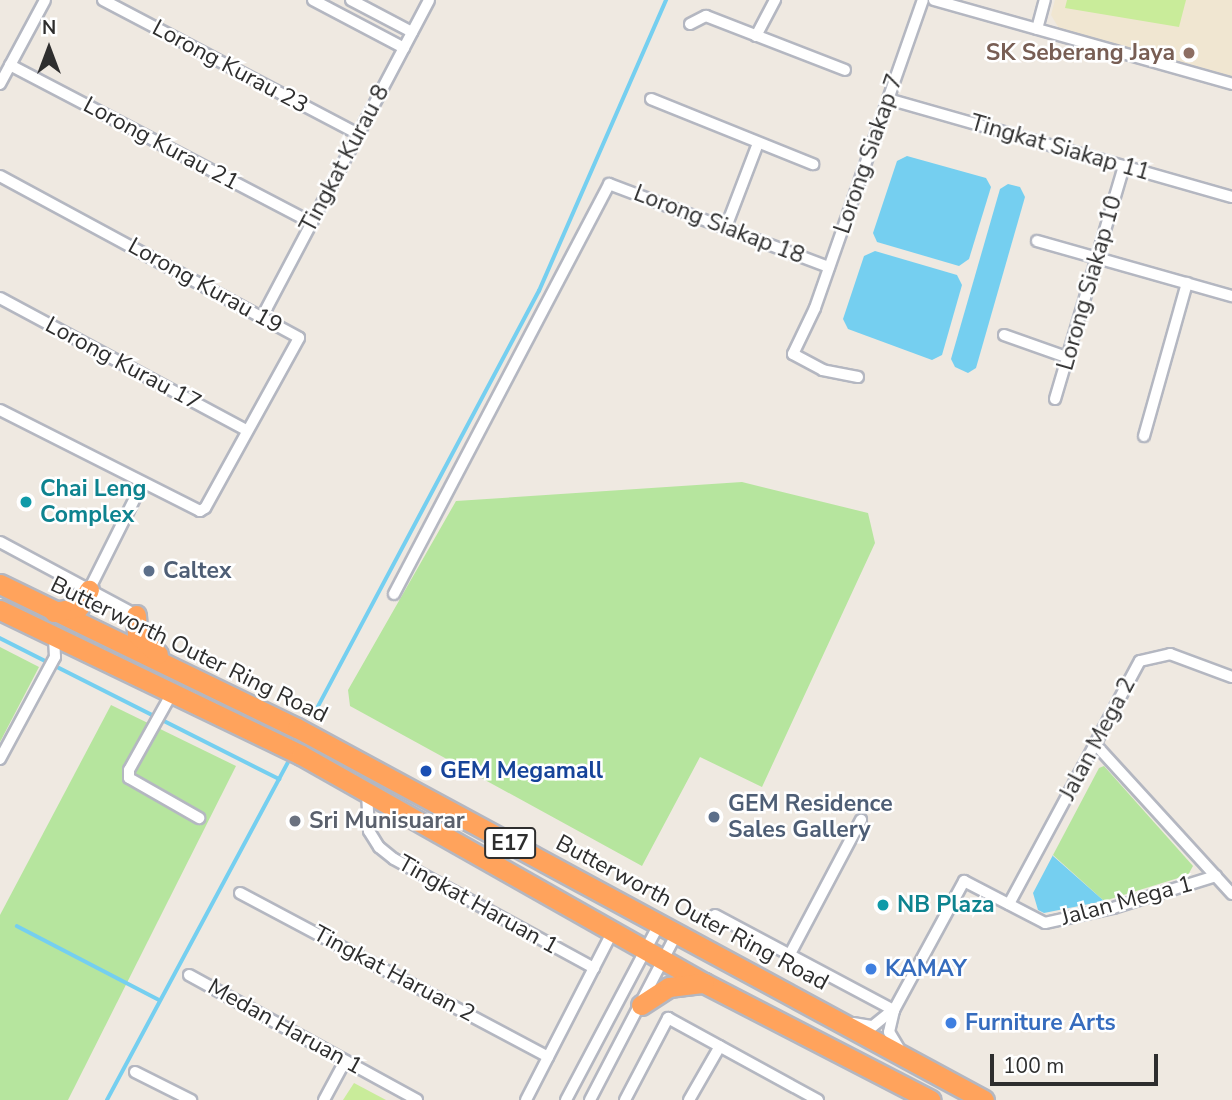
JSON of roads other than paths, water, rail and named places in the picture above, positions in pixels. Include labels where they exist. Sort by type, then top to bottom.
[{"type":"highway","name":"Butterworth Outer Ring Road","points":[[0,584],[297,728],[984,1100]]},
{"type":"highway","points":[[53,612],[79,607],[89,590]]},
{"type":"highway","name":"Butterworth Outer Ring Road","points":[[0,610],[52,657],[81,650],[172,692],[367,791],[704,983],[930,1100]]},
{"type":"highway","points":[[136,615],[137,634],[143,642],[195,678]]},
{"type":"highway","points":[[641,1005],[669,987],[704,983]]},
{"type":"street","points":[[0,85],[46,0]]},
{"type":"street","name":"Lorong Kurau 23","points":[[103,0],[358,134]]},
{"type":"street","points":[[313,0],[404,48]]},
{"type":"street","points":[[351,0],[412,32]]},
{"type":"street","name":"Tingkat Kurau 8","points":[[262,317],[429,0]]},
{"type":"street","points":[[756,36],[775,0]]},
{"type":"street","name":"Lorong Siakap 7","points":[[858,377],[823,370],[793,354],[815,308],[923,0]]},
{"type":"street","points":[[934,0],[1232,84]]},
{"type":"street","points":[[1037,29],[1045,0]]},
{"type":"street","points":[[690,24],[706,16],[845,70]]},
{"type":"street","name":"Lorong Kurau 21","points":[[10,65],[312,223]]},
{"type":"street","points":[[651,99],[813,164]]},
{"type":"street","name":"Tingkat Siakap 11","points":[[888,99],[1232,197]]},
{"type":"street","points":[[726,227],[758,144]]},
{"type":"street","name":"Lorong Siakap 10","points":[[1055,399],[1124,166]]},
{"type":"street","name":"Lorong Kurau 19","points":[[0,176],[299,338],[205,508],[192,510],[142,484]]},
{"type":"street","name":"Lorong Siakap 18","points":[[394,594],[609,184],[830,267]]},
{"type":"street","points":[[1037,241],[1232,296]]},
{"type":"street","points":[[1144,436],[1187,283]]},
{"type":"street","name":"Lorong Kurau 17","points":[[0,298],[246,430]]},
{"type":"street","points":[[1004,335],[1069,358]]},
{"type":"street","points":[[0,410],[142,484],[89,590]]},
{"type":"street","points":[[0,541],[136,615]]},
{"type":"street","name":"Jalan Mega 2","points":[[1009,904],[1140,661],[1170,654],[1232,677]]},
{"type":"street","points":[[0,760],[52,657]]},
{"type":"street","points":[[172,692],[156,719],[129,778],[199,818]]},
{"type":"street","points":[[1095,744],[1232,894]]},
{"type":"street","name":"Tingkat Haruan 1","points":[[367,791],[369,831],[379,848],[594,968]]},
{"type":"street","points":[[790,954],[861,820]]},
{"type":"street","name":"Jalan Mega 1","points":[[894,1010],[964,881],[1045,923],[1113,908],[1216,876]]},
{"type":"street","name":"Tingkat Haruan 2","points":[[240,893],[548,1057]]},
{"type":"street","points":[[715,915],[894,1010]]},
{"type":"street","points":[[566,1100],[659,924]]},
{"type":"street","points":[[526,1100],[613,931]]},
{"type":"street","points":[[590,1100],[677,933]]},
{"type":"street","name":"Medan Haruan 1","points":[[189,975],[417,1100]]},
{"type":"street","points":[[843,1022],[873,1026],[894,1010]]},
{"type":"street","points":[[894,1010],[889,1032],[903,1055]]},
{"type":"street","points":[[625,1100],[668,1018],[818,1100]]},
{"type":"street","points":[[690,1100],[720,1046]]},
{"type":"street","points":[[324,1100],[345,1060]]},
{"type":"street","points":[[135,1072],[191,1100]]},
{"type":"water","points":[[907,156],[986,178],[991,187],[969,259],[959,266],[877,242],[873,233],[897,161]]},
{"type":"water","points":[[1008,184],[1020,187],[1025,197],[976,368],[968,373],[955,367],[951,359],[1000,189]]},
{"type":"water","points":[[875,251],[957,275],[962,285],[942,355],[932,360],[848,329],[843,319],[864,256]]},
{"type":"water","points":[[1053,855],[1104,901],[1044,913],[1038,910],[1033,893]]},
{"type":"waterway","points":[[314,714],[539,291],[666,0]]},
{"type":"waterway","points":[[0,638],[279,779]]},
{"type":"waterway","points":[[107,1100],[288,763]]},
{"type":"waterway","points":[[17,926],[159,1000]]},
{"type":"place","name":"SK Seberang Jaya","points":[[1189,53]]},
{"type":"place","name":"Chai Leng Complex","points":[[26,502]]},
{"type":"place","name":"Caltex","points":[[149,571]]},
{"type":"place","name":"GEM Megamall","points":[[426,771]]},
{"type":"place","name":"GEM Residence Sales Gallery","points":[[714,817]]},
{"type":"place","name":"Sri Munisuarar","points":[[295,821]]},
{"type":"place","name":"NB Plaza","points":[[883,905]]},
{"type":"place","name":"KAMAY","points":[[871,969]]},
{"type":"place","name":"Furniture Arts","points":[[951,1023]]}]
